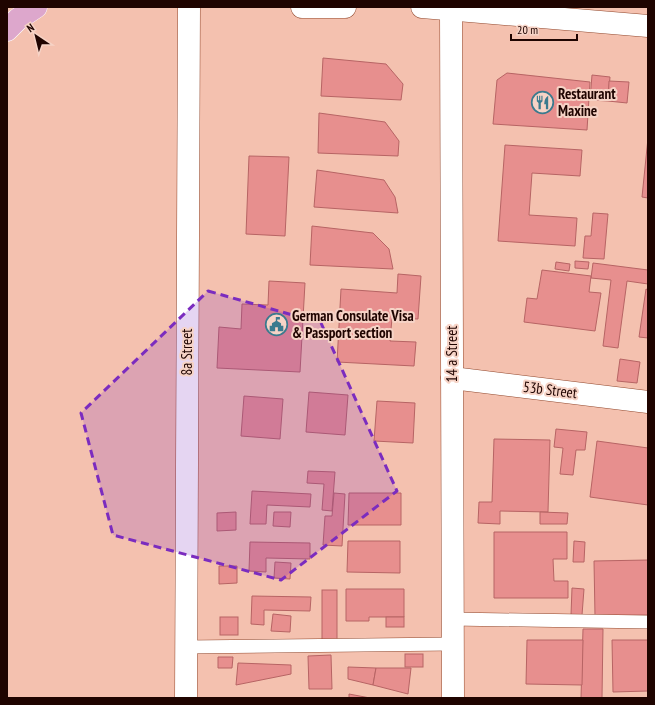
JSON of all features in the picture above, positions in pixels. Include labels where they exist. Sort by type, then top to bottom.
[{"type":"main road","points":[[7,30],[18,19],[36,7]]},
{"type":"street","name":"8a Street","points":[[186,698],[189,7]]},
{"type":"street","points":[[302,7],[345,7]]},
{"type":"street","points":[[422,7],[648,26]]},
{"type":"street","name":"14 a Street","points":[[451,10],[453,698]]},
{"type":"street","name":"53b Street","points":[[452,378],[648,402]]},
{"type":"lane","points":[[452,619],[648,622]]},
{"type":"lane","points":[[186,647],[452,644]]},
{"type":"highlighted area","points":[[208,291],[321,323],[397,491],[281,580],[113,535],[81,413]]},
{"type":"building","points":[[323,58],[386,64],[403,84],[401,100],[321,96]]},
{"type":"building","name":"Restaurant Maxine","points":[[507,73],[590,82],[587,130],[493,124],[497,80]]},
{"type":"building","points":[[592,75],[610,77],[608,101],[590,100]]},
{"type":"building","points":[[609,81],[629,82],[627,103],[608,101]]},
{"type":"building","points":[[319,113],[385,122],[399,141],[398,156],[318,153]]},
{"type":"building","points":[[648,138],[648,198],[642,197]]},
{"type":"building","points":[[505,145],[582,150],[580,176],[532,173],[529,215],[577,218],[575,246],[498,241]]},
{"type":"building","points":[[249,156],[289,157],[285,236],[246,234]]},
{"type":"building","points":[[317,170],[384,180],[395,197],[398,213],[314,207]]},
{"type":"building","points":[[593,213],[608,214],[604,259],[583,258],[585,236],[591,236]]},
{"type":"building","points":[[312,226],[373,233],[389,249],[393,269],[310,265]]},
{"type":"building","points":[[575,261],[589,262],[588,269],[575,268]]},
{"type":"building","points":[[556,262],[570,264],[569,271],[555,269]]},
{"type":"building","points":[[593,263],[648,270],[648,284],[627,281],[618,348],[603,346],[611,280],[591,278]]},
{"type":"building","points":[[542,270],[591,276],[589,292],[601,293],[595,331],[524,322],[527,298],[537,299]]},
{"type":"building","points":[[398,274],[421,276],[418,319],[392,318],[390,341],[416,342],[414,366],[337,362],[341,289],[397,293]]},
{"type":"building","points":[[269,281],[305,283],[300,372],[217,368],[219,327],[241,329],[242,304],[268,305]]},
{"type":"building","points":[[646,289],[648,290],[648,338],[639,337]]},
{"type":"building","points":[[620,359],[640,362],[637,383],[617,381]]},
{"type":"building","points":[[309,392],[348,395],[345,435],[306,432]]},
{"type":"building","points":[[244,396],[283,399],[280,439],[241,436]]},
{"type":"building","points":[[377,401],[415,403],[413,443],[374,441]]},
{"type":"building","points":[[556,429],[587,432],[585,450],[576,450],[573,475],[560,474],[563,448],[554,447]]},
{"type":"building","points":[[494,439],[550,440],[548,512],[500,511],[500,524],[478,523],[479,502],[492,502]]},
{"type":"building","points":[[597,441],[648,448],[648,505],[590,497]]},
{"type":"building","points":[[308,471],[335,472],[332,511],[322,510],[324,484],[307,483]]},
{"type":"building","points":[[252,491],[311,494],[310,507],[267,505],[266,524],[250,524]]},
{"type":"building","points":[[334,493],[345,494],[342,546],[323,545],[325,516],[332,516]]},
{"type":"building","points":[[349,493],[401,493],[401,525],[348,525]]},
{"type":"building","points":[[236,512],[236,530],[217,531],[217,513]]},
{"type":"building","points":[[274,512],[291,512],[290,527],[273,526]]},
{"type":"building","points":[[540,512],[568,513],[567,524],[540,524]]},
{"type":"building","points":[[494,532],[567,532],[567,559],[553,559],[554,581],[568,581],[568,598],[494,598]]},
{"type":"building","points":[[348,541],[400,541],[400,573],[347,572]]},
{"type":"building","points":[[574,541],[585,542],[584,562],[573,562]]},
{"type":"building","points":[[250,542],[310,543],[310,559],[266,558],[266,572],[249,571]]},
{"type":"building","points":[[648,560],[648,615],[595,616],[594,561]]},
{"type":"building","points":[[275,562],[291,563],[290,579],[274,578]]},
{"type":"building","points":[[219,566],[237,566],[237,583],[219,584]]},
{"type":"building","points":[[572,588],[584,589],[582,615],[571,615]]},
{"type":"building","points":[[346,589],[404,589],[404,617],[369,617],[369,621],[346,621]]},
{"type":"building","points":[[322,590],[337,590],[337,640],[322,640]]},
{"type":"building","points":[[252,596],[311,597],[310,611],[264,610],[264,625],[251,624]]},
{"type":"building","points":[[273,614],[291,616],[290,632],[271,631]]},
{"type":"building","points":[[220,617],[238,617],[238,635],[220,635]]},
{"type":"building","points":[[386,617],[404,617],[404,627],[386,627]]},
{"type":"building","points":[[583,629],[603,629],[602,698],[581,698]]},
{"type":"building","points":[[527,640],[583,640],[582,685],[526,684]]},
{"type":"building","points":[[612,640],[648,640],[648,691],[613,692]]},
{"type":"building","points":[[405,654],[423,654],[423,667],[405,667]]},
{"type":"building","points":[[331,655],[332,689],[309,689],[308,656]]},
{"type":"building","points":[[218,657],[233,657],[232,668],[218,668]]},
{"type":"building","points":[[238,663],[291,665],[291,674],[236,685]]},
{"type":"building","points":[[348,667],[376,668],[373,685],[348,679]]},
{"type":"building","points":[[376,668],[411,668],[408,694],[373,685]]},
{"type":"building","points":[[349,694],[370,698],[349,698]]},
{"type":"place","name":"Restaurant Maxine","points":[[542,103]]},
{"type":"place","name":"German Consulate Visa & Passport section","points":[[276,325]]}]
